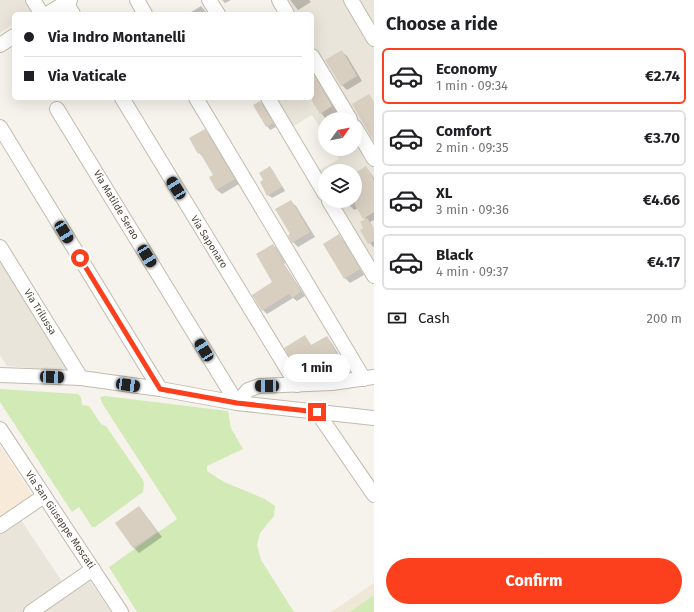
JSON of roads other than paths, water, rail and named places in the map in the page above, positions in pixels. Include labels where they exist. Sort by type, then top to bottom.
[{"type":"street","points":[[34,0],[41,12]]},
{"type":"street","points":[[137,0],[144,12]]},
{"type":"street","points":[[209,0],[217,12]]},
{"type":"street","points":[[279,0],[286,12]]},
{"type":"street","points":[[351,0],[374,39]]},
{"type":"street","points":[[52,12],[70,5]]},
{"type":"street","points":[[0,45],[12,37]]},
{"type":"street","points":[[314,59],[346,112]]},
{"type":"street","name":"Via Saponaro","points":[[123,100],[297,385]]},
{"type":"street","points":[[197,100],[369,378],[332,383],[259,386],[248,390],[237,403]]},
{"type":"street","points":[[269,100],[318,182]]},
{"type":"street","name":"Via Matilde Serao","points":[[57,109],[237,403]]},
{"type":"street","points":[[0,127],[160,389]]},
{"type":"street","points":[[362,139],[374,159]]},
{"type":"street","points":[[333,208],[374,276]]},
{"type":"street","name":"Via Trilussa","points":[[0,246],[81,378]]},
{"type":"street","points":[[0,363],[4,376],[81,378],[160,389],[237,403],[374,418]]},
{"type":"street","points":[[317,412],[374,495]]},
{"type":"street","name":"Via San Giuseppe Moscati","points":[[0,429],[121,612]]},
{"type":"street","points":[[0,526],[44,496]]},
{"type":"street","points":[[31,612],[93,569]]}]
